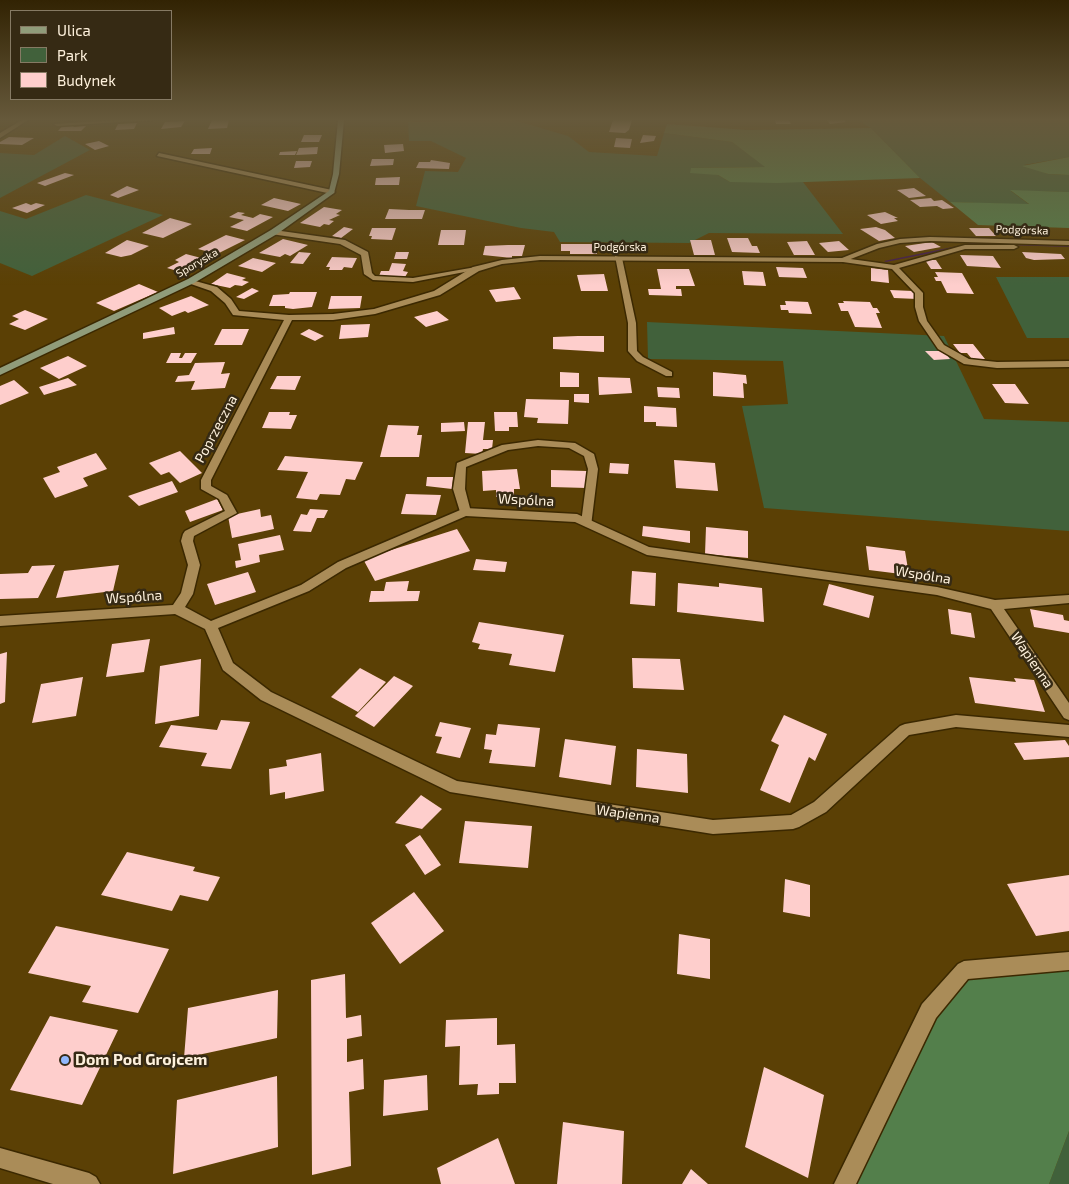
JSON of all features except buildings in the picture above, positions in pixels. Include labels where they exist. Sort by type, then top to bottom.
[{"type":"street","points":[[254,175],[332,192],[336,175]]},
{"type":"street","name":"Sporyska","points":[[0,372],[191,281],[274,232],[332,192]]},
{"type":"street","points":[[274,232],[342,242],[365,254],[368,274],[373,278],[413,280],[476,269]]},
{"type":"street","name":"Podgórska","points":[[191,281],[214,289],[228,301],[236,313],[290,318],[333,317],[374,311],[437,293],[476,269],[502,262],[540,258],[843,260],[878,246],[900,241],[930,239],[1069,243]]},
{"type":"street","points":[[843,260],[894,267],[965,247],[1014,247]]},
{"type":"street","points":[[618,258],[632,323],[633,351],[640,359],[669,374]]},
{"type":"street","points":[[894,267],[919,293],[919,307],[923,321],[941,347],[967,362],[997,365],[1069,364]]},
{"type":"street","name":"Poprzeczna","points":[[177,609],[187,594],[194,565],[187,540],[189,534],[230,513],[229,506],[222,497],[205,487],[206,480],[290,318]]},
{"type":"street","points":[[465,512],[459,489],[461,465],[506,447],[538,443],[571,445],[589,454],[593,469],[587,523]]},
{"type":"street","name":"Wspólna","points":[[0,621],[177,609],[210,626],[305,588],[342,564],[465,512],[577,518],[647,550],[937,591],[994,605],[1069,599]]},
{"type":"street","name":"Wapienna","points":[[994,605],[1069,714]]},
{"type":"street","name":"Wapienna","points":[[210,626],[228,666],[266,696],[455,787],[713,827],[793,822],[820,807],[905,730],[956,721],[1069,731]]},
{"type":"street","points":[[846,1184],[929,1011],[964,970],[1069,961]]},
{"type":"street","points":[[0,1158],[89,1184]]},
{"type":"green space","points":[[0,175],[43,175],[0,198]]},
{"type":"green space","points":[[424,175],[718,175],[730,182],[803,182],[843,234],[709,233],[689,243],[560,242],[554,232],[521,228],[416,206]]},
{"type":"green space","points":[[718,175],[917,175],[920,178],[777,183],[730,182]]},
{"type":"green space","points":[[917,175],[1069,175],[1069,192],[1011,191],[1030,205],[950,202]]},
{"type":"green space","points":[[1010,190],[1069,192],[1069,228],[978,225],[950,202],[1029,204]]},
{"type":"green space","points":[[86,195],[163,215],[32,276],[0,263],[0,211],[26,219]]},
{"type":"green space","points":[[996,277],[1069,277],[1069,338],[1027,338]]},
{"type":"green space","points":[[647,322],[944,336],[984,419],[1069,422],[1069,531],[764,508],[742,406],[788,404],[783,361],[648,359]]},
{"type":"green space","points":[[1069,961],[1069,1131],[1049,1184],[845,1184],[929,1011],[964,970]]},
{"type":"green space","points":[[1069,1131],[1069,1184],[1049,1184]]},
{"type":"waterway","points":[[886,261],[977,243],[1069,246]]},
{"type":"place","name":"Dom Pod Grojcem","points":[[65,1060]]}]
